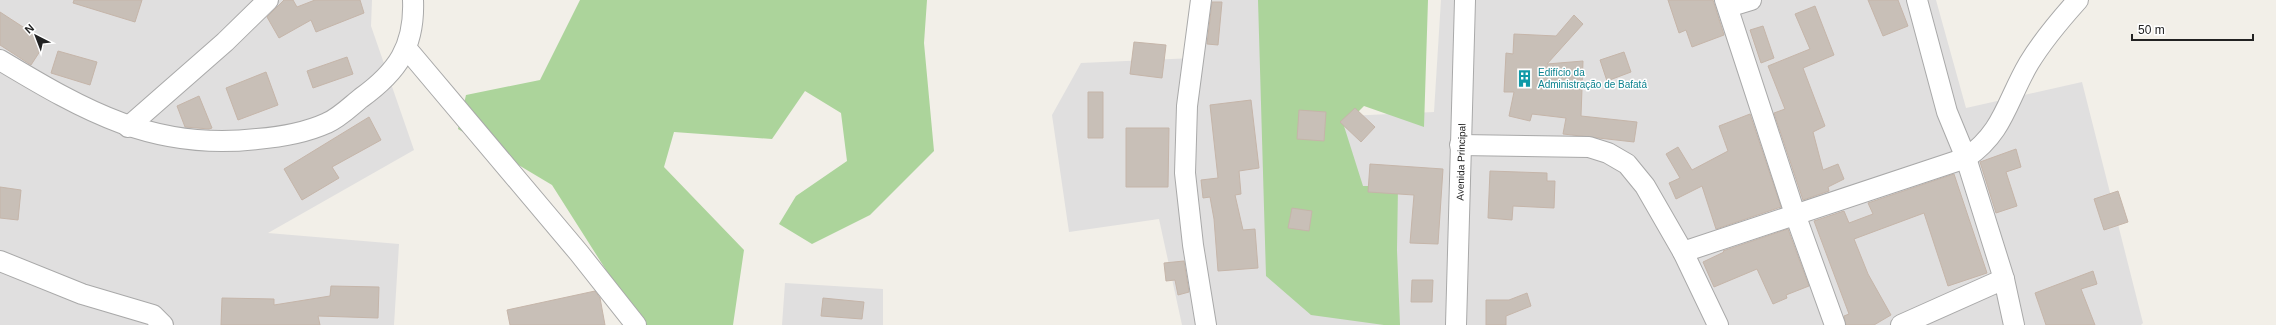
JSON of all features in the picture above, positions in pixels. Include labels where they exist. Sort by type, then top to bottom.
[{"type":"street","points":[[128,127],[225,42],[268,0]]},
{"type":"street","points":[[0,60],[80,106],[128,127],[156,135],[219,142],[281,137],[306,131],[329,123],[373,90],[389,75],[407,49],[411,32],[413,0]]},
{"type":"street","points":[[1202,0],[1187,106],[1185,173],[1193,245],[1206,325]]},
{"type":"street","name":"Avenida Principal","points":[[1456,325],[1465,0]]},
{"type":"street","points":[[1751,0],[1726,3],[1795,214],[1835,325]]},
{"type":"street","points":[[1917,0],[1948,112],[1966,158],[2004,279],[2014,325]]},
{"type":"street","points":[[1683,252],[1966,158],[1980,148],[1995,132],[2029,62],[2041,44],[2078,0]]},
{"type":"street","points":[[407,49],[579,252],[636,325]]},
{"type":"street","points":[[1460,145],[1589,147],[1608,153],[1627,164],[1645,186],[1683,252],[1718,325]]},
{"type":"street","points":[[0,262],[82,294],[153,316],[163,325]]},
{"type":"street","points":[[1901,325],[2004,279]]},
{"type":"shaded area","points":[[0,0],[372,0],[371,26],[414,150],[268,233],[399,244],[394,325],[0,325]]},
{"type":"shaded area","points":[[1199,0],[1290,0],[1325,117],[1434,112],[1441,0],[1936,0],[1966,108],[2082,82],[2143,323],[2141,325],[1182,325],[1159,219],[1069,232],[1052,115],[1081,63],[1194,58]]},
{"type":"shaded area","points":[[785,283],[883,289],[883,325],[782,325]]},
{"type":"green space","points":[[580,0],[927,0],[924,43],[934,151],[870,215],[812,244],[779,224],[796,196],[847,161],[841,113],[805,91],[772,139],[674,132],[664,167],[744,250],[733,325],[641,325],[552,185],[458,129],[466,95],[540,80]]},
{"type":"green space","points":[[1258,0],[1428,0],[1424,127],[1364,106],[1344,126],[1363,186],[1398,186],[1397,250],[1400,325],[1384,325],[1311,315],[1266,276]]},
{"type":"building","points":[[74,0],[142,0],[135,22],[73,3]]},
{"type":"building","points":[[284,0],[293,0],[297,7],[315,0],[360,0],[364,13],[316,32],[311,20],[279,38],[267,17]]},
{"type":"building","points":[[1668,0],[1713,0],[1724,35],[1692,47],[1686,30],[1679,33]]},
{"type":"building","points":[[1868,0],[1898,0],[1908,26],[1883,36]]},
{"type":"building","points":[[1212,2],[1222,2],[1218,45],[1207,44]]},
{"type":"building","points":[[1815,6],[1834,55],[1803,68],[1825,126],[1813,132],[1823,170],[1838,164],[1844,179],[1828,187],[1829,191],[1803,200],[1774,113],[1785,109],[1768,66],[1810,49],[1795,14]]},
{"type":"building","points":[[0,12],[46,42],[31,65],[0,45]]},
{"type":"building","name":"Edifício da Administração de Bafatá","points":[[1574,15],[1583,24],[1547,64],[1583,61],[1581,116],[1637,122],[1634,142],[1563,134],[1566,118],[1532,114],[1530,121],[1509,116],[1514,92],[1504,92],[1506,53],[1513,54],[1514,34],[1556,36]]},
{"type":"building","points":[[1763,26],[1774,58],[1761,63],[1750,30]]},
{"type":"building","points":[[1134,42],[1166,45],[1162,78],[1130,74]]},
{"type":"building","points":[[58,51],[97,62],[90,85],[51,73]]},
{"type":"building","points":[[1624,52],[1631,72],[1607,81],[1600,60]]},
{"type":"building","points":[[347,57],[353,74],[313,88],[307,71]]},
{"type":"building","points":[[266,72],[278,105],[238,120],[226,88]]},
{"type":"building","points":[[1088,92],[1103,92],[1103,138],[1088,138]]},
{"type":"building","points":[[199,96],[212,128],[185,127],[177,106]]},
{"type":"building","points":[[1251,100],[1259,168],[1239,171],[1241,194],[1235,195],[1243,230],[1255,229],[1258,268],[1218,271],[1214,219],[1210,197],[1203,198],[1201,180],[1218,178],[1210,105]]},
{"type":"building","points":[[1355,108],[1375,127],[1361,142],[1340,122]]},
{"type":"building","points":[[1299,110],[1326,112],[1324,141],[1297,139]]},
{"type":"building","points":[[1750,114],[1781,207],[1716,229],[1702,186],[1676,199],[1669,183],[1680,178],[1666,154],[1678,147],[1692,170],[1728,151],[1719,126]]},
{"type":"building","points":[[369,117],[381,140],[332,167],[339,178],[302,200],[284,169]]},
{"type":"building","points":[[1126,128],[1169,128],[1168,187],[1126,187]]},
{"type":"building","points":[[2016,149],[2021,167],[2006,172],[2017,206],[1996,213],[1980,162]]},
{"type":"building","points":[[1370,164],[1443,169],[1438,244],[1410,243],[1414,195],[1368,192]]},
{"type":"building","points":[[1490,171],[1547,173],[1547,181],[1555,181],[1554,208],[1513,206],[1512,220],[1488,218]]},
{"type":"building","points":[[1954,174],[1987,273],[1948,286],[1924,213],[1854,239],[1868,274],[1891,315],[1874,325],[1846,325],[1844,316],[1849,314],[1814,221],[1844,211],[1849,223],[1873,214],[1868,203]]},
{"type":"building","points":[[0,187],[21,190],[18,220],[0,218]]},
{"type":"building","points":[[2118,191],[2128,222],[2104,230],[2094,199]]},
{"type":"building","points":[[1292,208],[1312,211],[1309,231],[1288,228]]},
{"type":"building","points":[[1788,229],[1809,286],[1786,295],[1787,298],[1773,304],[1757,269],[1714,287],[1703,262],[1724,252],[1723,251]]},
{"type":"building","points":[[1184,261],[1189,292],[1178,295],[1175,280],[1166,281],[1164,263]]},
{"type":"building","points":[[2093,271],[2097,284],[2081,289],[2095,325],[2046,325],[2035,293]]},
{"type":"building","points":[[1412,280],[1433,280],[1432,302],[1411,302]]},
{"type":"building","points":[[331,286],[379,287],[378,318],[318,316],[320,325],[221,325],[222,298],[274,299],[274,305],[330,296]]},
{"type":"building","points":[[595,291],[600,298],[605,325],[510,325],[507,310]]},
{"type":"building","points":[[1527,293],[1531,306],[1506,316],[1506,325],[1486,325],[1486,300],[1509,300]]},
{"type":"building","points":[[823,298],[864,302],[862,319],[821,316]]},
{"type":"place","name":"Edifício da Administração de Bafatá","points":[[1525,78]]}]
